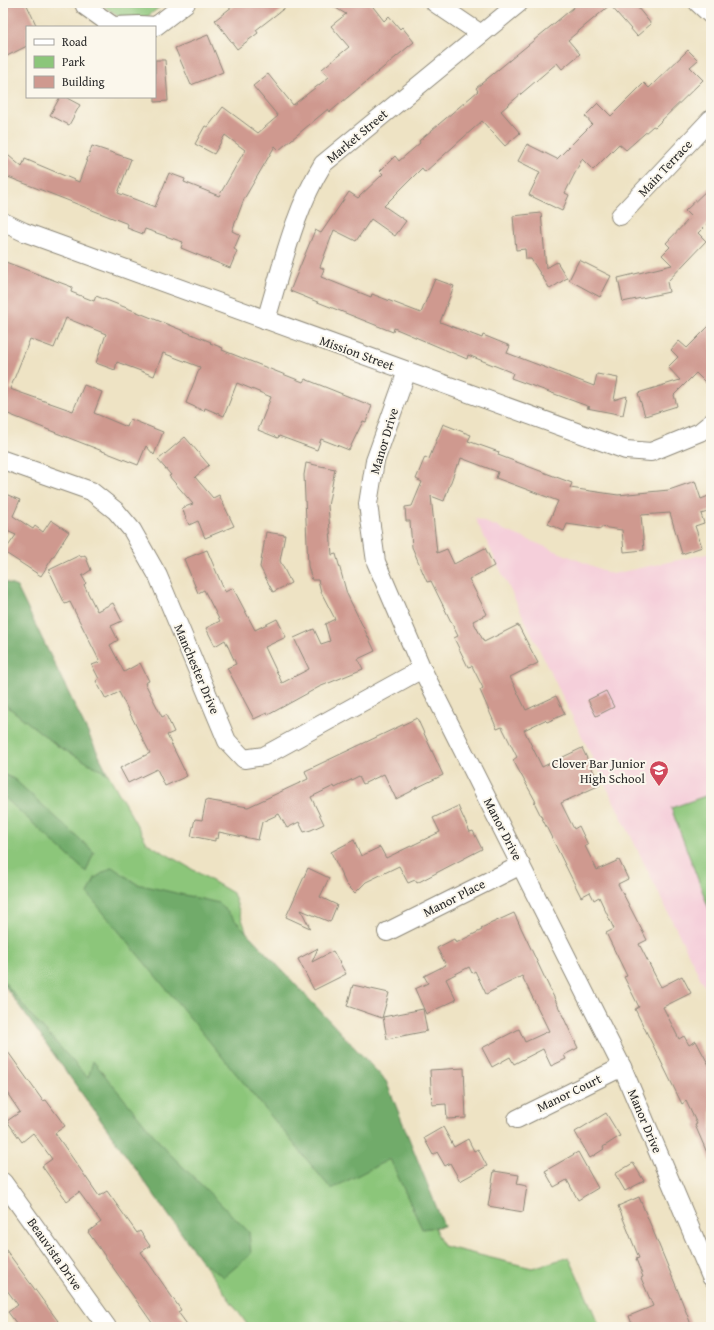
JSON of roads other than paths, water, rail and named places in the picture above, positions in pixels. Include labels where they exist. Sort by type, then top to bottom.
[{"type":"street","points":[[84,3],[85,6],[113,26],[156,26],[186,3]]},
{"type":"street","points":[[434,3],[481,34]]},
{"type":"street","name":"Market Street","points":[[266,320],[302,203],[323,164],[519,3]]},
{"type":"street","points":[[698,3],[711,15]]},
{"type":"street","name":"Main Terrace","points":[[620,216],[711,119]]},
{"type":"street","name":"Mission Street","points":[[3,222],[24,232],[626,450],[651,452],[700,432],[711,423]]},
{"type":"street","name":"Manor Drive","points":[[407,371],[375,461],[368,504],[376,562],[422,669],[622,1067],[711,1277]]},
{"type":"street","name":"Manchester Drive","points":[[3,460],[91,492],[116,511],[132,530],[158,576],[227,741],[244,759],[264,756],[422,669]]},
{"type":"street","name":"Manor Place","points":[[388,932],[521,865]]},
{"type":"street","name":"Manor Court","points":[[517,1118],[622,1067]]},
{"type":"street","name":"Beauvista Drive","points":[[3,1182],[107,1327]]},
{"type":"place","name":"Clover Bar Junior High School","points":[[659,787]]}]
